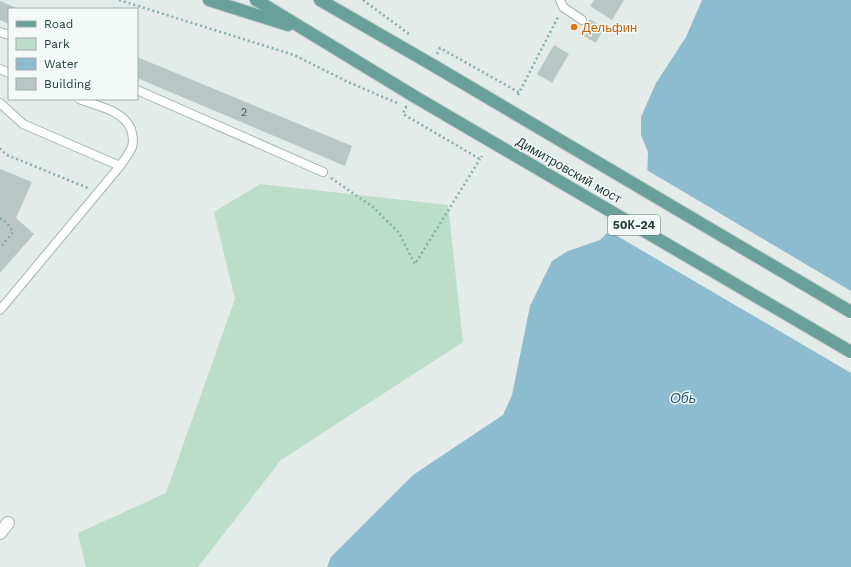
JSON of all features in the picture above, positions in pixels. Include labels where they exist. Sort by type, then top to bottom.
[{"type":"main road","points":[[209,0],[306,31]]},
{"type":"main road","points":[[256,0],[306,31]]},
{"type":"main road","name":"Димитровский мост","points":[[322,1],[439,62],[851,312]]},
{"type":"main road","name":"Димитровский мост","points":[[306,31],[417,98],[851,352]]},
{"type":"street","points":[[0,533],[8,523]]},
{"type":"lane","points":[[562,3],[582,20]]},
{"type":"lane","points":[[138,90],[323,172]]},
{"type":"lane","points":[[0,310],[3,301],[98,192],[132,149],[134,140],[129,125],[124,118],[117,113],[82,100]]},
{"type":"lane","points":[[0,103],[23,124],[120,166]]},
{"type":"path","points":[[118,0],[294,55],[348,82],[406,107],[403,114],[480,159],[482,156],[415,264],[399,233],[373,207],[323,172]]},
{"type":"path","points":[[363,0],[411,36]]},
{"type":"path","points":[[440,48],[519,94],[562,3]]},
{"type":"path","points":[[431,50],[439,62]]},
{"type":"path","points":[[0,148],[7,155],[98,192]]},
{"type":"path","points":[[0,218],[7,222],[13,232],[0,248]]},
{"type":"green space","points":[[260,184],[448,205],[463,342],[281,460],[198,567],[86,567],[78,533],[166,493],[235,299],[214,212]]},
{"type":"water","name":"Обь","points":[[702,0],[851,0],[851,567],[327,567],[331,557],[413,475],[503,415],[512,395],[530,306],[552,261],[568,251],[600,240],[625,215],[647,180],[648,152],[641,135],[641,117],[656,83],[686,37]]},
{"type":"pier","points":[[645,169],[851,291],[851,373],[607,230],[624,214],[645,180]]},
{"type":"building","points":[[594,0],[624,0],[612,20],[590,6]]},
{"type":"building","points":[[0,1],[17,8],[8,8],[8,24],[0,20]]},
{"type":"building","points":[[590,19],[604,28],[596,43],[580,34]]},
{"type":"building","points":[[554,45],[569,54],[552,83],[537,74]]},
{"type":"building","points":[[138,57],[352,146],[345,166],[138,78]]},
{"type":"building","points":[[0,169],[32,182],[16,218],[34,234],[0,273]]},
{"type":"place","name":"Дельфин","points":[[574,27]]}]
